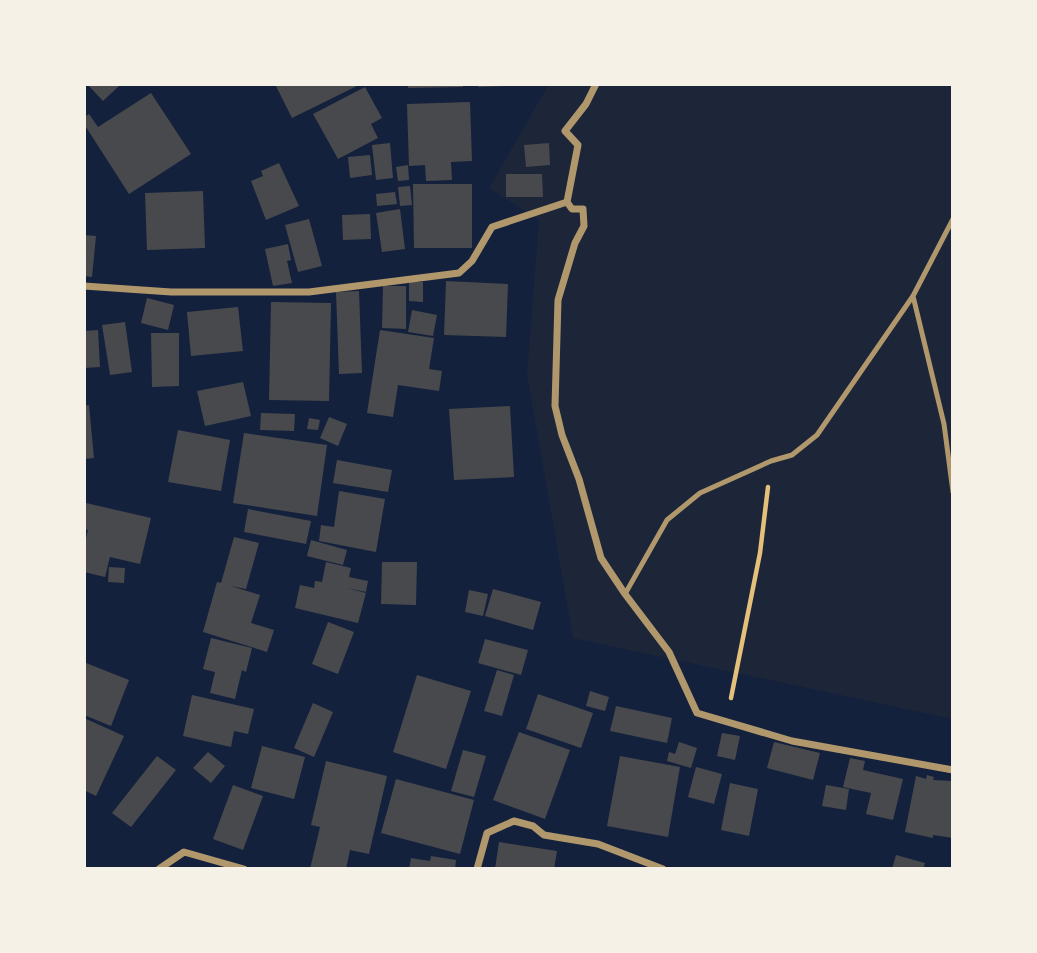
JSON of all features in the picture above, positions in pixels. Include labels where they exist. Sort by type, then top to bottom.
[{"type":"street","points":[[596,84],[586,104],[565,131],[578,145],[567,202],[572,209],[583,209],[584,226],[575,243],[558,300],[555,406],[601,558],[668,652],[697,713],[792,741],[953,771]]},
{"type":"street","points":[[84,286],[196,293],[309,292],[459,273],[472,261],[492,227],[567,202]]},
{"type":"street","points":[[477,869],[488,833],[514,821],[533,826],[544,835],[598,844],[663,869]]},
{"type":"street","points":[[159,869],[184,852],[244,869]]},
{"type":"lane","points":[[625,594],[667,520],[700,493],[771,461],[792,455],[817,435],[913,296],[953,219]]},
{"type":"lane","points":[[913,296],[944,424],[953,492]]},
{"type":"path","points":[[726,722],[760,553],[771,461]]},
{"type":"shaded area","points":[[549,84],[953,84],[953,719],[573,638],[527,374],[539,220],[489,188]]},
{"type":"building","points":[[87,84],[117,84],[119,86],[103,101]]},
{"type":"building","points":[[275,84],[361,84],[292,118]]},
{"type":"building","points":[[408,84],[463,84],[463,87],[408,88]]},
{"type":"building","points":[[478,84],[507,84],[507,86],[478,87]]},
{"type":"building","points":[[365,87],[382,118],[371,124],[378,138],[338,159],[313,114]]},
{"type":"building","points":[[151,93],[191,154],[129,194],[84,124],[84,117],[89,114],[98,127]]},
{"type":"building","points":[[470,102],[472,161],[451,162],[452,180],[426,181],[425,165],[409,166],[407,104]]},
{"type":"building","points":[[390,143],[393,178],[376,180],[372,145]]},
{"type":"building","points":[[549,143],[550,165],[526,167],[524,145]]},
{"type":"building","points":[[370,155],[372,175],[350,178],[348,157]]},
{"type":"building","points":[[279,163],[299,206],[266,220],[251,181],[263,176],[261,171]]},
{"type":"building","points":[[408,165],[409,180],[398,181],[396,167]]},
{"type":"building","points":[[506,174],[542,174],[543,197],[506,197]]},
{"type":"building","points":[[413,184],[472,184],[472,248],[414,248]]},
{"type":"building","points":[[410,186],[412,205],[400,206],[398,187]]},
{"type":"building","points":[[203,191],[205,248],[147,250],[145,193]]},
{"type":"building","points":[[395,192],[397,204],[377,206],[376,194]]},
{"type":"building","points":[[400,209],[405,249],[382,252],[376,213]]},
{"type":"building","points":[[370,214],[371,239],[343,240],[342,215]]},
{"type":"building","points":[[309,219],[322,266],[298,272],[285,225]]},
{"type":"building","points":[[84,235],[96,236],[92,277],[84,276]]},
{"type":"building","points":[[288,244],[291,260],[287,261],[292,283],[273,286],[265,249]]},
{"type":"building","points":[[446,281],[508,284],[506,337],[444,335]]},
{"type":"building","points":[[409,282],[423,282],[423,302],[409,301]]},
{"type":"building","points":[[383,286],[406,286],[406,329],[382,328]]},
{"type":"building","points":[[359,291],[362,373],[339,374],[336,292]]},
{"type":"building","points":[[147,298],[174,305],[168,330],[141,323]]},
{"type":"building","points":[[271,302],[331,303],[329,401],[269,400]]},
{"type":"building","points":[[238,307],[243,351],[191,356],[187,312]]},
{"type":"building","points":[[412,310],[437,315],[433,336],[408,332]]},
{"type":"building","points":[[125,322],[132,372],[110,375],[102,325]]},
{"type":"building","points":[[98,330],[100,367],[84,368],[84,331]]},
{"type":"building","points":[[380,330],[434,338],[429,369],[442,371],[439,391],[398,385],[393,417],[367,413]]},
{"type":"building","points":[[151,333],[179,333],[179,386],[152,387]]},
{"type":"building","points":[[243,382],[251,416],[205,426],[197,391]]},
{"type":"building","points":[[89,405],[94,458],[84,459],[84,406]]},
{"type":"building","points":[[510,406],[514,477],[454,480],[449,409]]},
{"type":"building","points":[[261,413],[295,414],[294,431],[260,430]]},
{"type":"building","points":[[329,417],[347,424],[338,446],[320,438]]},
{"type":"building","points":[[309,418],[320,420],[318,430],[307,429]]},
{"type":"building","points":[[178,430],[230,440],[221,491],[168,482]]},
{"type":"building","points":[[244,433],[327,445],[317,516],[233,503]]},
{"type":"building","points":[[337,460],[392,470],[388,492],[333,483]]},
{"type":"building","points":[[339,491],[385,499],[376,552],[319,541],[321,525],[334,527]]},
{"type":"building","points":[[86,503],[151,518],[140,564],[110,557],[105,577],[84,572],[84,546],[88,530],[84,529]]},
{"type":"building","points":[[248,509],[311,521],[306,544],[244,532]]},
{"type":"building","points":[[234,537],[259,543],[246,589],[231,586],[260,595],[251,623],[274,630],[267,652],[203,632],[217,582],[221,583]]},
{"type":"building","points":[[311,540],[347,550],[343,565],[307,556]]},
{"type":"building","points":[[326,562],[351,568],[349,577],[368,581],[366,592],[347,588],[366,593],[358,623],[295,608],[300,585],[314,588],[315,581],[322,582]]},
{"type":"building","points":[[382,562],[417,562],[416,605],[381,604]]},
{"type":"building","points":[[109,567],[125,568],[124,583],[108,582]]},
{"type":"building","points":[[493,589],[541,602],[533,630],[485,616]]},
{"type":"building","points":[[469,590],[488,594],[483,616],[465,612]]},
{"type":"building","points":[[328,622],[354,632],[338,674],[312,664]]},
{"type":"building","points":[[211,638],[252,648],[246,672],[242,670],[235,699],[210,693],[215,672],[203,669]]},
{"type":"building","points":[[485,639],[528,650],[521,675],[478,663]]},
{"type":"building","points":[[86,663],[129,680],[111,726],[84,715]]},
{"type":"building","points":[[497,670],[514,675],[502,716],[484,711]]},
{"type":"building","points":[[417,675],[471,691],[446,769],[393,752]]},
{"type":"building","points":[[590,691],[609,697],[605,711],[586,706]]},
{"type":"building","points":[[538,694],[593,713],[581,748],[526,729]]},
{"type":"building","points":[[192,695],[254,709],[248,734],[234,731],[231,747],[183,736]]},
{"type":"building","points":[[313,703],[333,712],[314,757],[294,748]]},
{"type":"building","points":[[616,706],[672,718],[667,743],[610,731]]},
{"type":"building","points":[[84,718],[124,736],[96,796],[84,790]]},
{"type":"building","points":[[519,732],[570,750],[545,819],[493,800]]},
{"type":"building","points":[[722,733],[740,736],[735,760],[717,756]]},
{"type":"building","points":[[679,742],[697,748],[691,768],[667,761],[669,752],[675,754]]},
{"type":"building","points":[[774,742],[820,753],[813,780],[767,768]]},
{"type":"building","points":[[262,746],[305,757],[294,799],[251,788]]},
{"type":"building","points":[[463,750],[486,756],[474,797],[451,791]]},
{"type":"building","points":[[208,752],[225,766],[211,783],[193,768]]},
{"type":"building","points":[[157,756],[176,770],[131,827],[112,813]]},
{"type":"building","points":[[620,756],[680,767],[668,837],[607,826]]},
{"type":"building","points":[[850,758],[865,761],[863,770],[903,779],[893,820],[866,814],[871,793],[843,787]]},
{"type":"building","points":[[326,761],[387,776],[369,854],[350,850],[346,869],[310,869],[320,827],[311,825]]},
{"type":"building","points":[[696,767],[722,774],[714,804],[688,797]]},
{"type":"building","points":[[927,775],[934,777],[933,780],[952,781],[953,838],[933,835],[933,838],[905,832],[916,776],[926,779]]},
{"type":"building","points":[[396,779],[474,800],[460,854],[381,833]]},
{"type":"building","points":[[730,783],[758,789],[749,836],[721,830]]},
{"type":"building","points":[[233,785],[263,796],[243,850],[213,839]]},
{"type":"building","points":[[826,785],[849,789],[846,810],[822,806]]},
{"type":"building","points":[[499,842],[557,851],[554,869],[495,869]]},
{"type":"building","points":[[896,855],[925,863],[923,869],[892,869]]},
{"type":"building","points":[[431,856],[456,860],[455,869],[409,869],[411,858],[430,861]]}]
